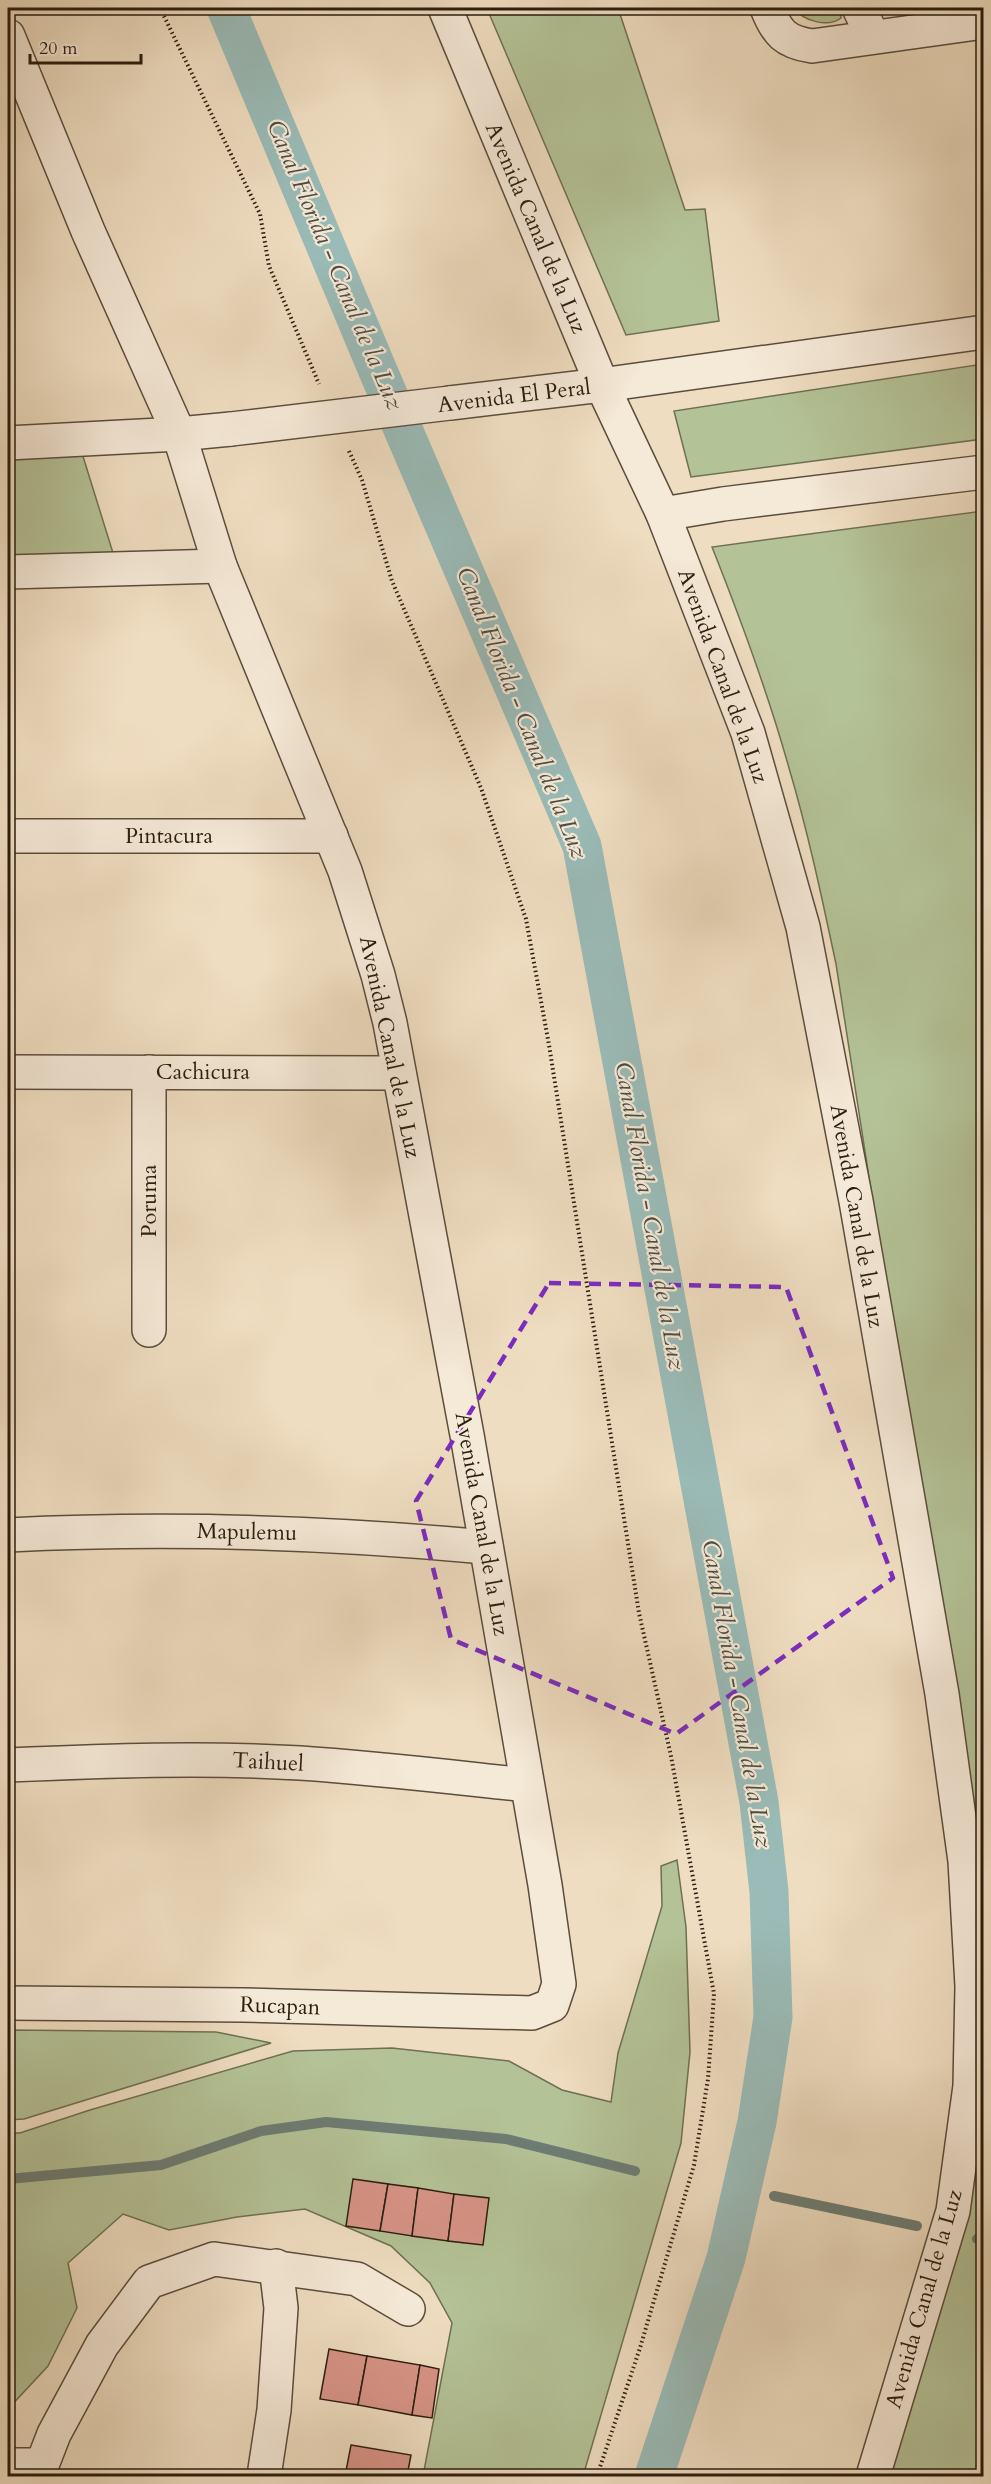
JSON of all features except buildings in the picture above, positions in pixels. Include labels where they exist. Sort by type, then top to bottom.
[{"type":"street","name":"Avenida Canal de la Luz","points":[[445,8],[602,385],[663,514],[748,733],[803,927],[856,1201],[942,1694],[965,1861],[972,1986],[970,2086],[953,2211],[873,2476]]},
{"type":"street","points":[[767,8],[775,25],[788,40],[812,45],[984,22]]},
{"type":"street","points":[[859,8],[873,37]]},
{"type":"street","name":"Avenida Canal de la Luz","points":[[8,36],[88,231],[179,434],[220,566],[349,882],[378,975],[399,1073],[527,1785],[559,1984],[552,2005]]},
{"type":"street","name":"Avenida El Peral","points":[[8,443],[231,429],[602,385],[984,332]]},
{"type":"street","points":[[663,514],[723,504],[984,472]]},
{"type":"street","points":[[8,572],[220,566]]},
{"type":"street","name":"Pintacura","points":[[8,836],[330,836]]},
{"type":"street","name":"Cachicura","points":[[8,1072],[399,1073]]},
{"type":"street","name":"Poruma","points":[[149,1072],[149,1330]]},
{"type":"street","name":"Mapulemu","points":[[8,1535],[160,1531],[287,1532],[392,1538],[486,1547]]},
{"type":"street","name":"Taihuel","points":[[8,1765],[150,1760],[276,1762],[387,1770],[527,1785]]},
{"type":"street","name":"Rucapan","points":[[8,2003],[243,2004],[532,2013],[552,2005]]},
{"type":"street","points":[[8,2465],[50,2471],[54,2434],[102,2345],[149,2282],[214,2259],[357,2279],[408,2309]]},
{"type":"street","points":[[264,2476],[274,2410],[281,2308],[276,2266]]},
{"type":"path","points":[[160,8],[260,214],[269,266],[320,387]]},
{"type":"path","points":[[348,449],[362,480],[392,581],[481,788],[526,919],[549,1045],[639,1613],[671,1756],[714,1994],[708,2079],[694,2166],[640,2348],[597,2476]]},
{"type":"highlighted area","points":[[549,1283],[786,1287],[893,1578],[676,1734],[451,1639],[416,1501]]},
{"type":"green space","points":[[496,8],[618,8],[685,210],[705,209],[719,321],[626,335],[488,11]]},
{"type":"green space","points":[[794,8],[839,8],[841,18],[836,21],[816,22],[798,13]]},
{"type":"green space","points":[[983,364],[983,439],[691,477],[674,411]]},
{"type":"green space","points":[[81,450],[113,553],[8,556],[8,454]]},
{"type":"green space","points":[[983,511],[983,1915],[836,964],[809,841],[781,740],[754,657],[712,547]]},
{"type":"green space","points":[[677,1860],[686,1927],[690,2052],[681,2143],[583,2476],[423,2476],[452,2323],[430,2283],[391,2246],[305,2209],[237,2217],[169,2230],[123,2214],[68,2263],[77,2308],[48,2366],[8,2409],[8,2133],[20,2133],[90,2110],[293,2051],[392,2048],[509,2061],[562,2090],[611,2102],[618,2053],[662,1906],[661,1866]]},
{"type":"green space","points":[[8,2030],[216,2032],[271,2043],[24,2119],[8,2120]]},
{"type":"green space","points":[[983,2107],[983,2476],[888,2476]]},
{"type":"waterway","name":"Canal Florida - Canal de la Luz","points":[[226,8],[378,371],[582,846],[759,1802],[769,1892],[773,2017],[757,2122],[726,2258],[654,2476]]},
{"type":"waterway","points":[[8,2179],[161,2165],[261,2131],[326,2122],[506,2139],[635,2171]]},
{"type":"waterway","points":[[774,2196],[917,2226]]},
{"type":"waterway","points":[[977,2239],[984,2240]]}]
